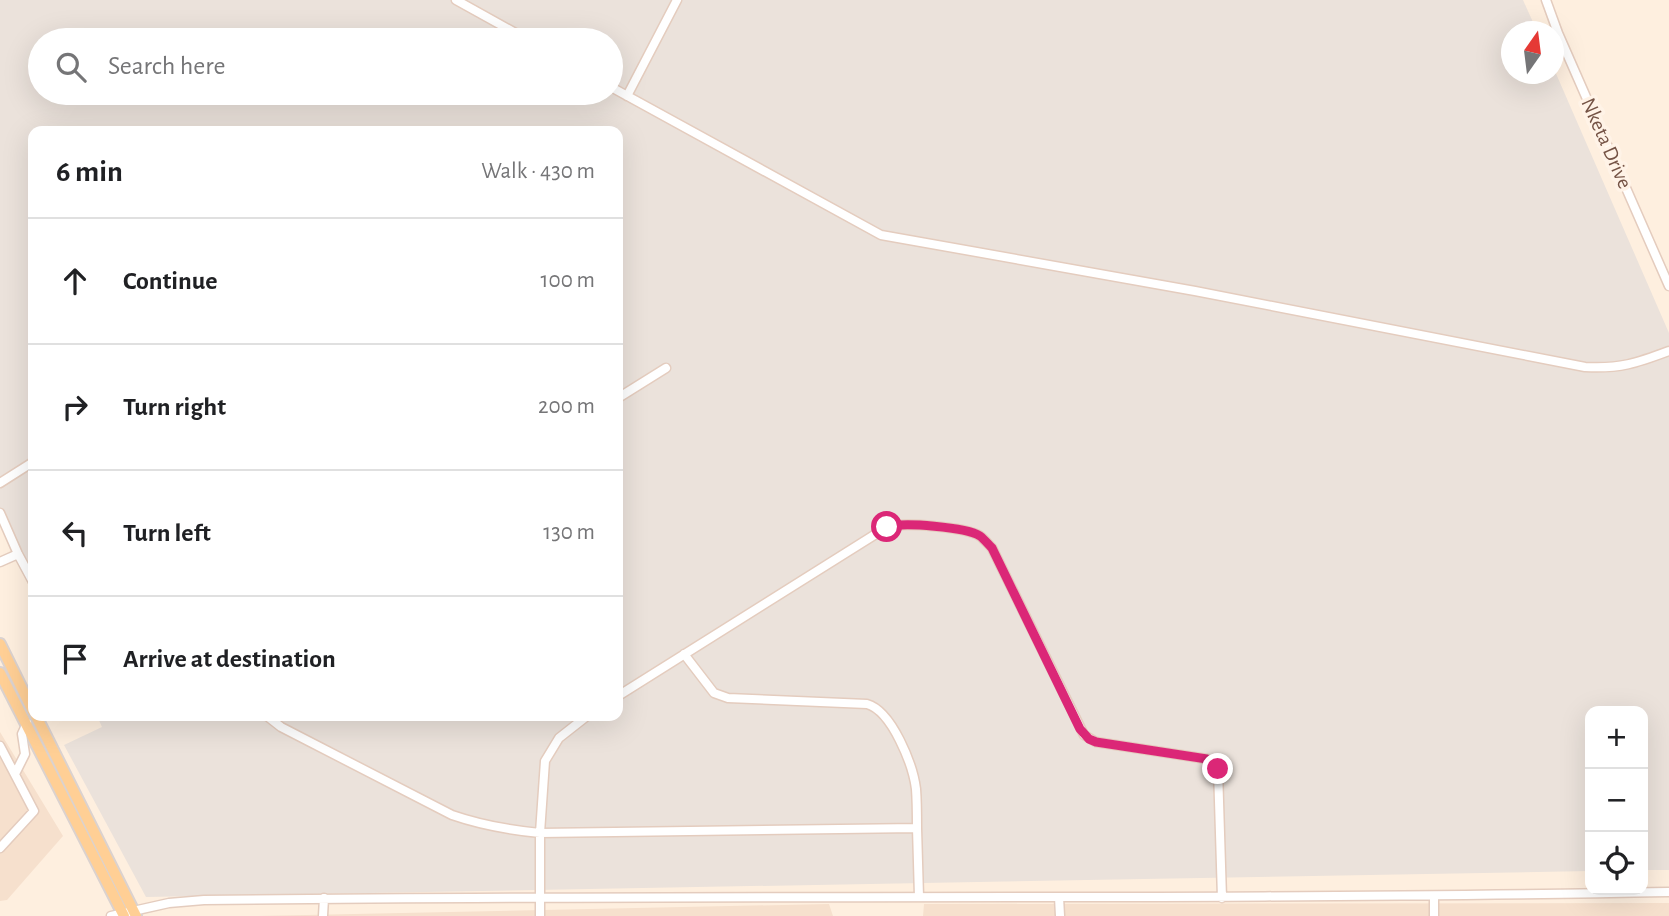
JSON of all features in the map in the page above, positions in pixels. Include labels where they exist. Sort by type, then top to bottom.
[{"type":"main road","points":[[0,644],[28,700]]},
{"type":"main road","points":[[0,673],[28,713]]},
{"type":"main road","points":[[33,721],[129,914]]},
{"type":"street","points":[[456,0],[506,28]]},
{"type":"street","points":[[627,96],[677,0]]},
{"type":"street","name":"Nketa Drive","points":[[1546,0],[1669,286]]},
{"type":"street","points":[[623,94],[858,225],[893,238],[1195,291],[1585,367],[1631,366],[1669,351]]},
{"type":"street","points":[[623,395],[666,368]]},
{"type":"street","points":[[0,483],[28,465]]},
{"type":"street","points":[[0,513],[28,573]]},
{"type":"street","points":[[623,693],[887,527],[898,523],[966,531],[980,536],[992,548],[1084,735],[1096,742],[1207,759],[1218,769],[1222,898]]},
{"type":"street","points":[[0,562],[18,554]]},
{"type":"street","points":[[684,654],[714,693],[729,698],[867,704],[879,710],[894,729],[916,789],[919,897]]},
{"type":"street","points":[[15,774],[25,754],[22,734],[31,721]]},
{"type":"street","points":[[273,721],[452,815],[477,824],[540,833],[917,828]]},
{"type":"street","points":[[540,916],[540,833],[545,761],[559,738],[581,721]]},
{"type":"street","points":[[0,746],[34,811],[0,848]]},
{"type":"street","points":[[111,916],[186,901],[324,898],[1222,898],[1669,892]]},
{"type":"street","points":[[1434,896],[1434,916]]},
{"type":"street","points":[[1059,897],[1060,916]]},
{"type":"street","points":[[323,916],[324,898]]},
{"type":"shaded area","points":[[0,0],[1523,0],[1532,21],[1501,21],[1501,84],[1561,84],[1669,333],[1669,870],[1648,870],[1648,706],[1585,706],[1585,871],[146,897],[64,745],[102,727],[99,721],[623,721],[623,126],[28,126],[28,577],[0,520]]},
{"type":"shaded area","points":[[0,732],[63,836],[7,900],[0,901]]},
{"type":"shaded area","points":[[1669,903],[1669,916],[923,916],[924,904]]},
{"type":"shaded area","points":[[829,904],[833,916],[258,916]]},
{"type":"route","points":[[887,527],[898,523],[966,531],[980,536],[992,548],[1080,729],[1089,739],[1207,759],[1218,769]]}]
